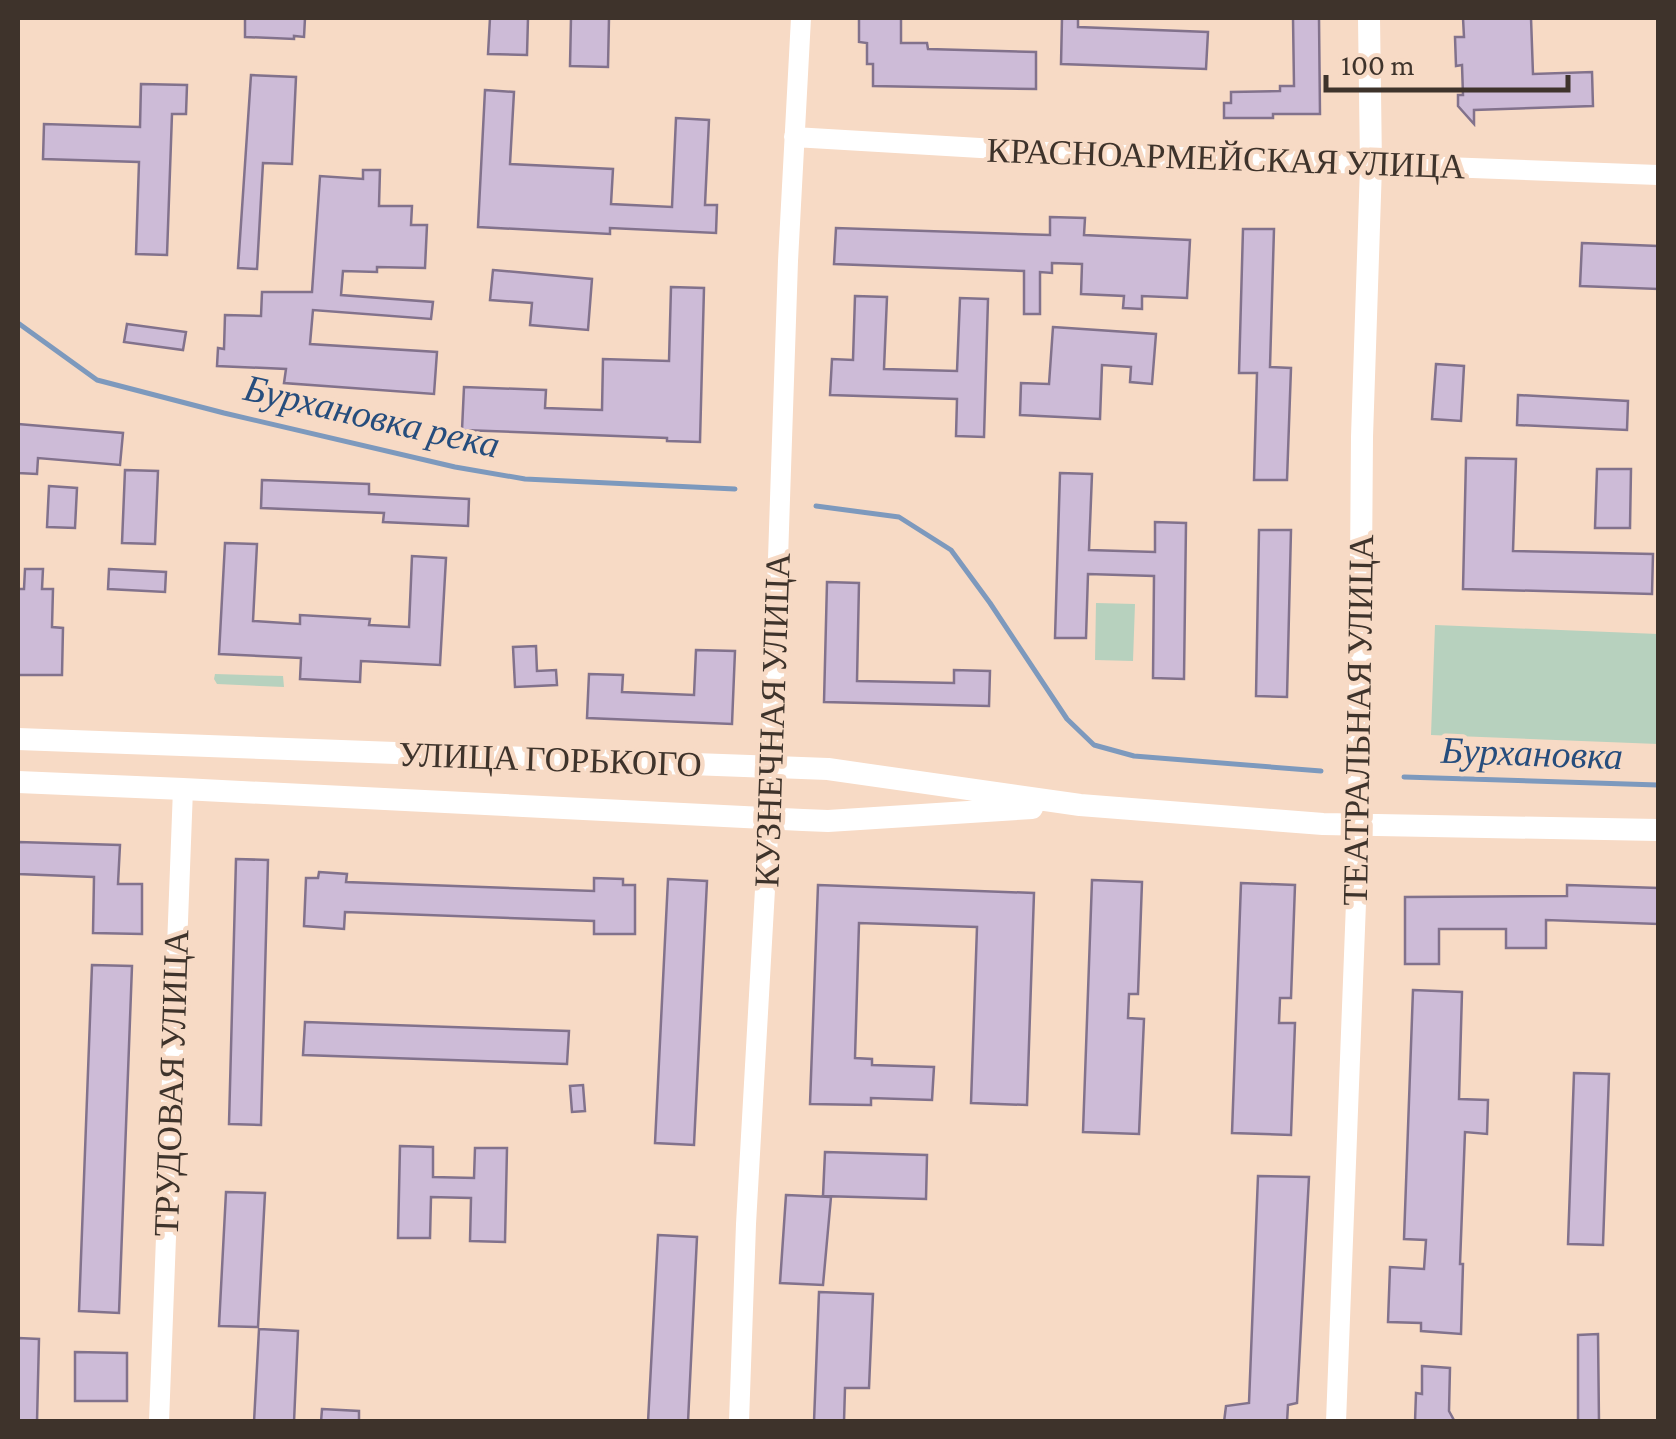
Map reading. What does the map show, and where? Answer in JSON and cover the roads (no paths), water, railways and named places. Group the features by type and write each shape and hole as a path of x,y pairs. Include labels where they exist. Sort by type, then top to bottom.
{"main road":[{"name":"ТЕАТРАЛЬНАЯ УЛИЦА","path":"1359,825 1362,438 1371,166 1369,18"},
{"name":"УЛИЦА ГОРЬКОГО","path":"18,738 828,769 1080,805 1323,824 1658,830"},
{"name":"ТРУДОВАЯ УЛИЦА","path":"183,788 185,745"},
{"name":"КУЗНЕЧНАЯ УЛИЦА","path":"769,819 771,767"},
{"name":"УЛИЦА ГОРЬКОГО","path":"18,782 828,821 1080,805"}],"street":[{"name":"КУЗНЕЧНАЯ УЛИЦА","path":"771,767 794,137 802,18"},
{"name":"КРАСНОАРМЕЙСКАЯ УЛИЦА","path":"794,137 1046,152 1658,175"},
{"name":"ТРУДОВАЯ УЛИЦА","path":"160,1422 183,788"},
{"name":"КУЗНЕЧНАЯ УЛИЦА","path":"739,1422 769,819"},
{"name":"ТЕАТРАЛЬНАЯ УЛИЦА","path":"1336,1422 1359,825"}],"waterway":[{"name":"Бурхановка река","path":"18,323 97,380 455,467 525,479 735,489"},
{"name":"Бурхановка река","path":"816,506 899,517 951,550 1067,719 1094,745 1134,756 1321,771"},
{"name":"Бурхановка","path":"1404,777 1658,785"}]}
